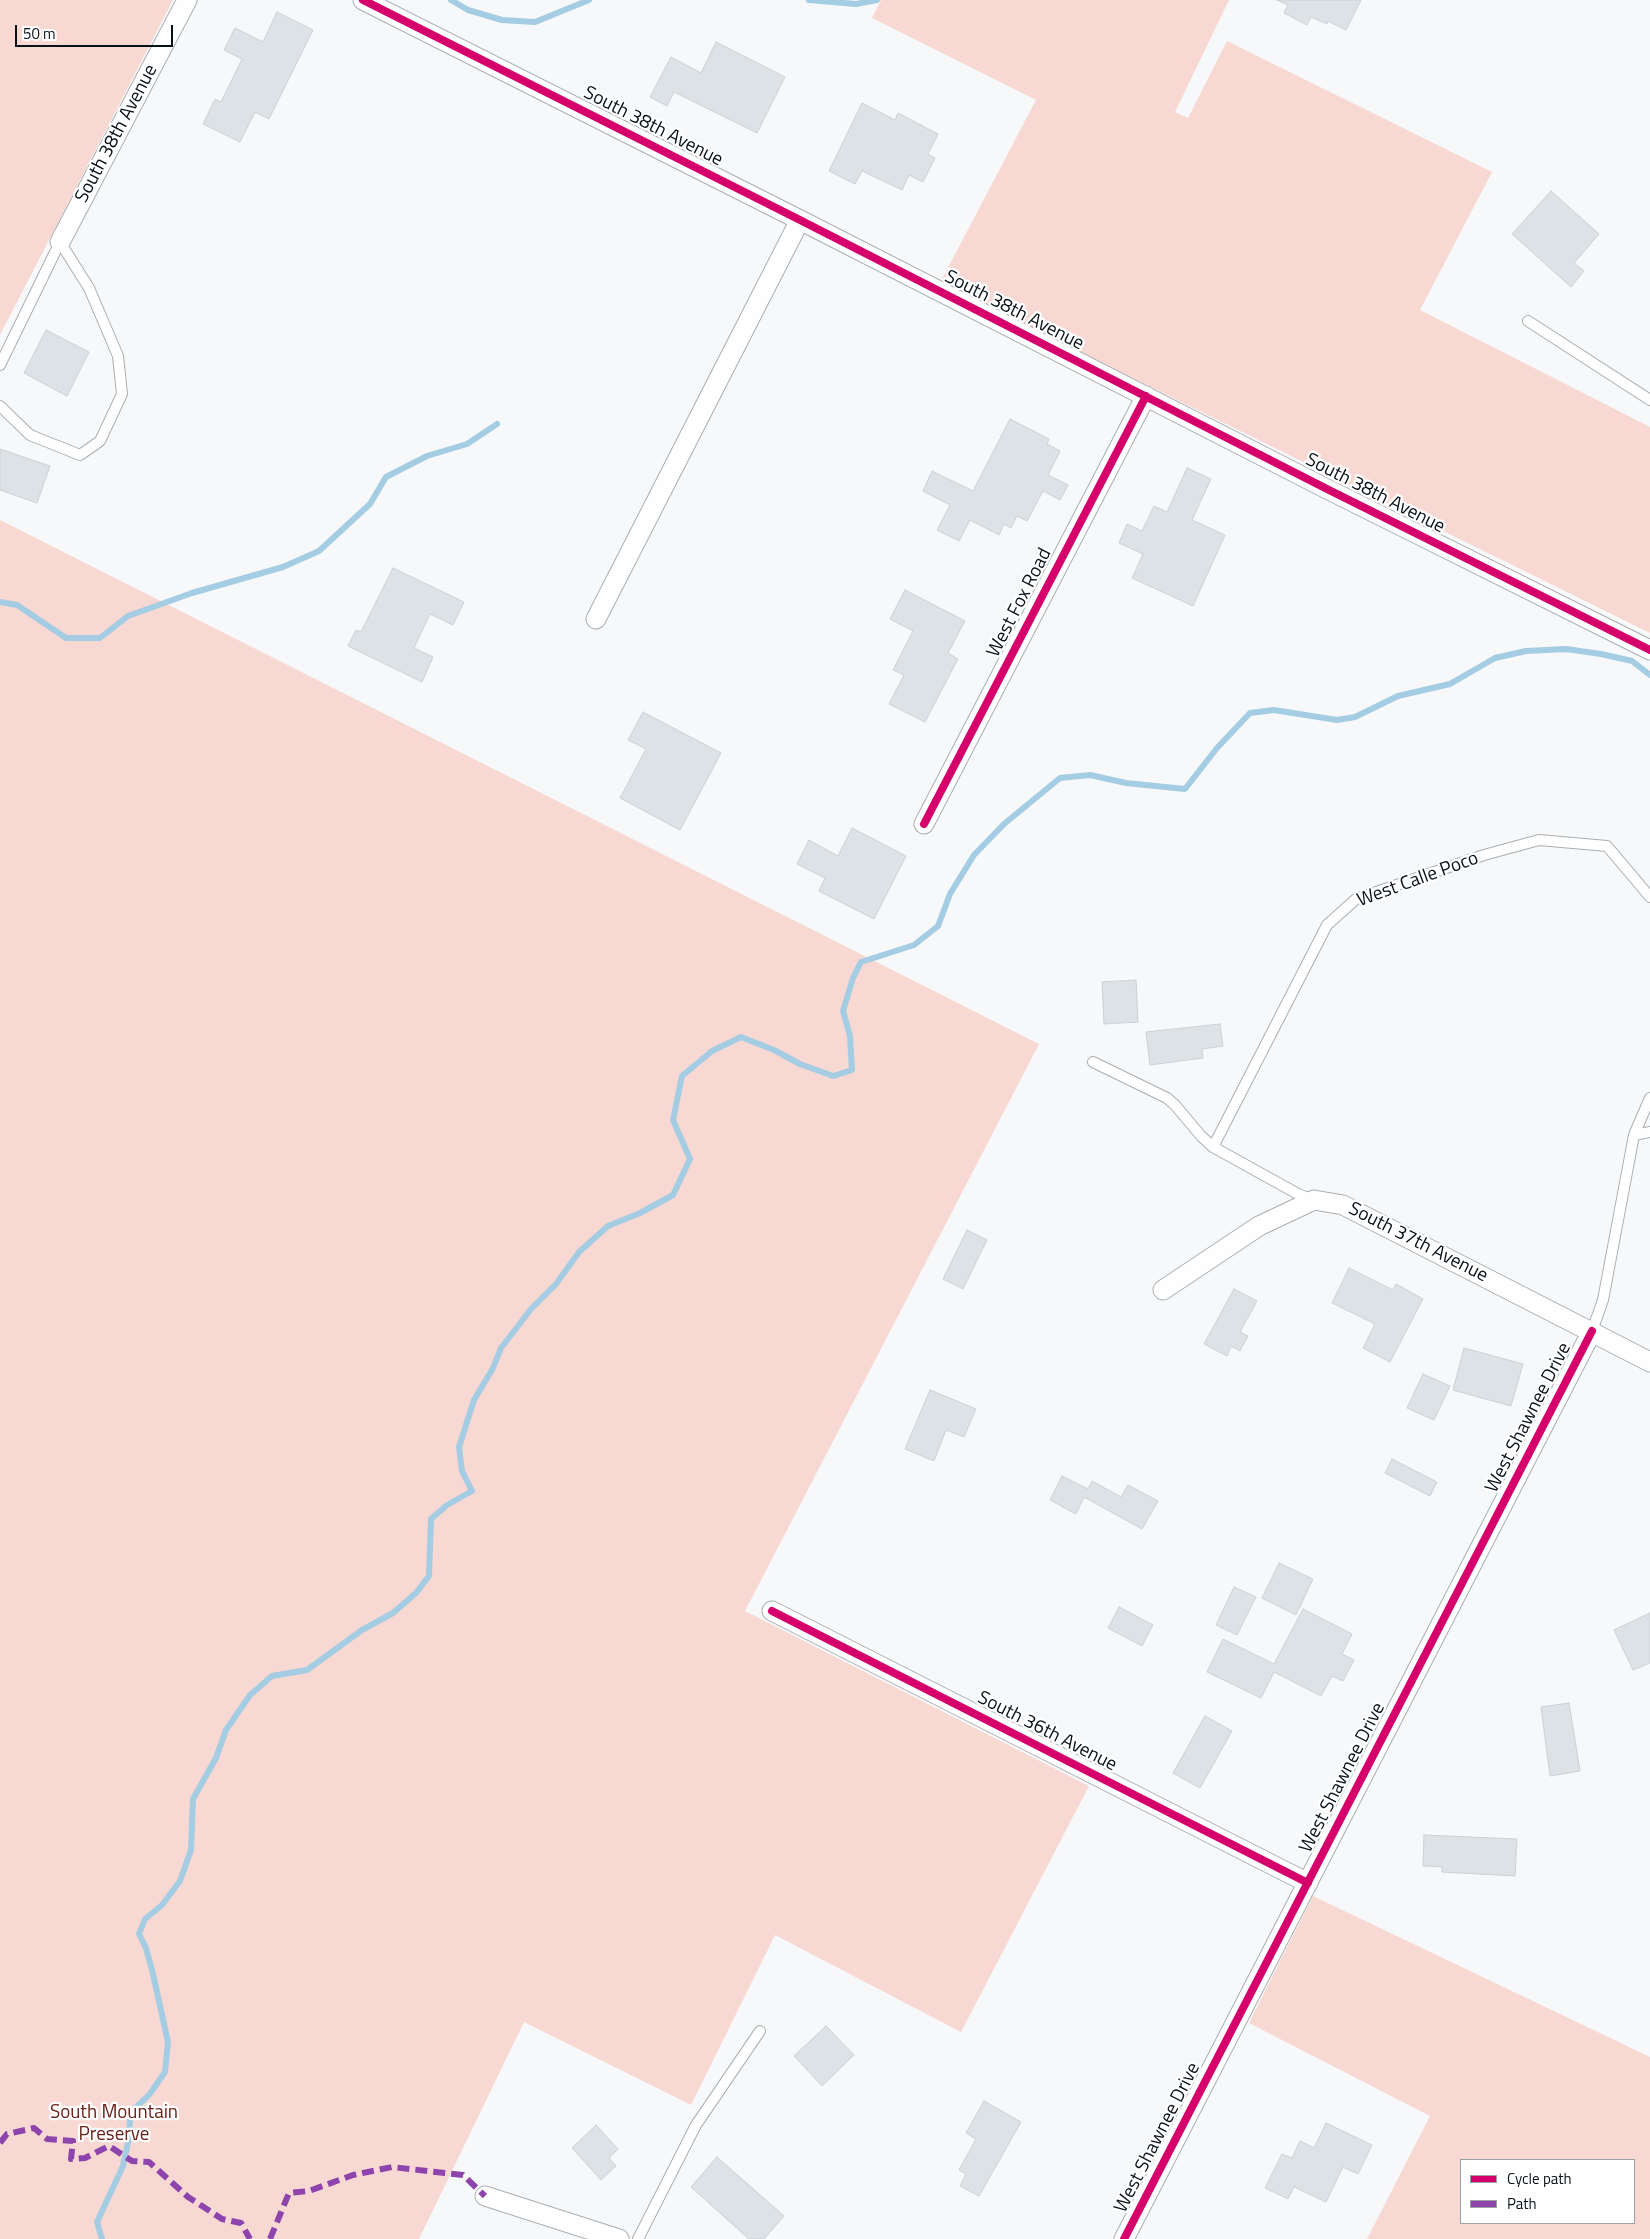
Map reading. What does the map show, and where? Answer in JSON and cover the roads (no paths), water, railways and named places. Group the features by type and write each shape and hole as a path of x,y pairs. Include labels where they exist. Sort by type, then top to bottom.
{"street":[{"name":"South 38th Avenue","path":"60,242 187,0"},
{"name":"South 38th Avenue","path":"363,0 1650,650"},
{"path":"596,618 800,220"},
{"name":"West Fox Road","path":"924,824 1146,396"},
{"path":"1163,1290 1259,1226 1314,1200"},
{"name":"South 37th Avenue","path":"1314,1200 1343,1205 1650,1362"},
{"name":"West Shawnee Drive","path":"1124,2239 1592,1331"},
{"name":"South 36th Avenue","path":"772,1611 1308,1882"},
{"path":"485,2196 619,2239"}],"lane":[{"path":"0,365 60,242"},
{"path":"0,406 30,435 80,456 100,441 122,394 118,356 88,288 60,242"},
{"path":"1528,321 1650,400"},
{"name":"West Calle Poco","path":"1213,1147 1327,925 1356,899 1484,855 1539,840 1607,846 1650,897"},
{"path":"1093,1062 1167,1098 1213,1147 1298,1194 1314,1200"},
{"path":"1592,1331 1603,1300 1634,1135 1650,1098"},
{"path":"1634,1135 1650,1132"},
{"path":"638,2239 696,2125 760,2031"}],"waterway":[{"path":"451,0 468,10 502,20 535,22 589,0"},
{"path":"809,0 856,4 877,0"},
{"path":"0,602 17,605 66,638 100,638 128,616 192,593 283,567 319,551 370,504 386,477 427,456 467,444 497,424"},
{"path":"102,2239 97,2222 123,2166 128,2143 131,2112 149,2095 165,2072 168,2042 153,1974 146,1948 139,1934 145,1919 162,1905 180,1881 191,1850 193,1799 216,1758 226,1730 250,1695 272,1676 307,1670 362,1630 393,1613 416,1593 429,1576 431,1519 447,1505 472,1491 462,1471 459,1447 474,1400 493,1368 501,1348 531,1309 556,1284 579,1252 608,1226 640,1213 673,1195 690,1159 673,1120 682,1076 712,1051 741,1037 774,1050 800,1064 833,1076 852,1070 850,1036 843,1011 853,978 861,962 914,945 938,926 950,894 974,855 1004,824 1060,778 1090,775 1126,783 1185,789 1217,748 1250,713 1274,710 1337,720 1355,717 1398,696 1450,684 1495,658 1526,651 1566,649 1601,654 1632,661 1650,675"}],"park label":[{"name":"South Mountain Preserve","path":"114,2124"}]}
